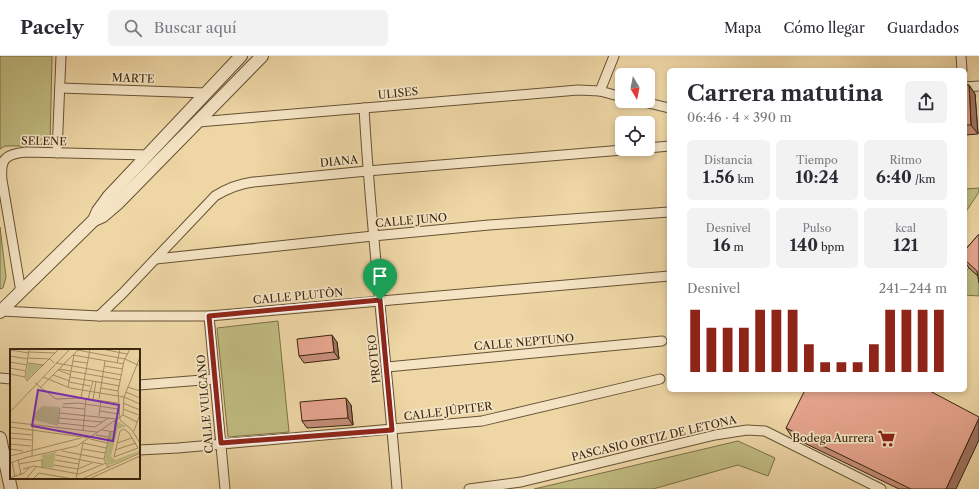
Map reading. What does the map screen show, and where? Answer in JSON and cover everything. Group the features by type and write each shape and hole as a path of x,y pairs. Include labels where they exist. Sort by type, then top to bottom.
{"street":[{"path":"57,153 61,56"},
{"path":"94,220 98,211 109,196 241,56"},
{"path":"0,312 94,220 103,216 117,204 262,56"},
{"path":"600,92 614,56"},
{"path":"961,56 962,68"},
{"path":"967,87 979,86"},
{"name":"MARTE","path":"60,88 206,93"},
{"name":"ULISES","path":"198,122 578,90 600,92 615,95"},
{"path":"655,105 667,108"},
{"name":"PROTEO","path":"364,108 373,236 387,366 397,489"},
{"path":"655,147 667,146"},
{"name":"DIANA","path":"99,316 215,196 237,184 368,171 615,151"},
{"name":"SELENE","path":"19,294 2,180 2,167 6,158 13,154 26,152 148,155"},
{"name":"CALLE JUNO","path":"156,258 489,225 667,212"},
{"name":"CALLE PLUTÒN","path":"0,312 99,316 209,316 667,276"},
{"path":"0,300 19,294"},
{"name":"CALLE VULCANO","path":"209,316 225,489"},
{"name":"CALLE NEPTUNO","path":"387,366 662,341"},
{"path":"0,378 10,379"},
{"path":"140,385 215,379"},
{"name":"CALLE JÚPITER","path":"140,450 392,430 482,421 660,379"},
{"name":"PASCASIO ORTIZ DE LETONA","path":"469,489 521,485 715,435 747,430 765,431 881,489"},
{"path":"4,441 11,489"}],"shaded area":[{"path":"0,56 52,56 50,146 5,146 0,149"},
{"path":"979,188 979,192 967,210 967,189"},
{"path":"0,227 6,277 3,288 0,289"},
{"path":"969,268 979,277 979,296 967,295 967,270"},
{"path":"278,321 289,432 228,437 217,328"},
{"path":"738,441 775,458 768,476 738,465 653,489 534,489"}],"building":[{"path":"967,85 969,85 971,125 967,125"},
{"path":"979,234 979,283 977,271 967,262 967,248"},
{"path":"332,335 334,352 299,356 297,339"},
{"name":"Bodega Aurrera","path":"804,392 932,392 979,417 946,489 911,489 786,428"},
{"path":"346,398 348,418 302,421 300,402"}],"place":[{"name":"Bodega Aurrera","path":"887,438"}],"route":[{"path":"380,300 392,430 221,443 209,316 380,300"}]}
